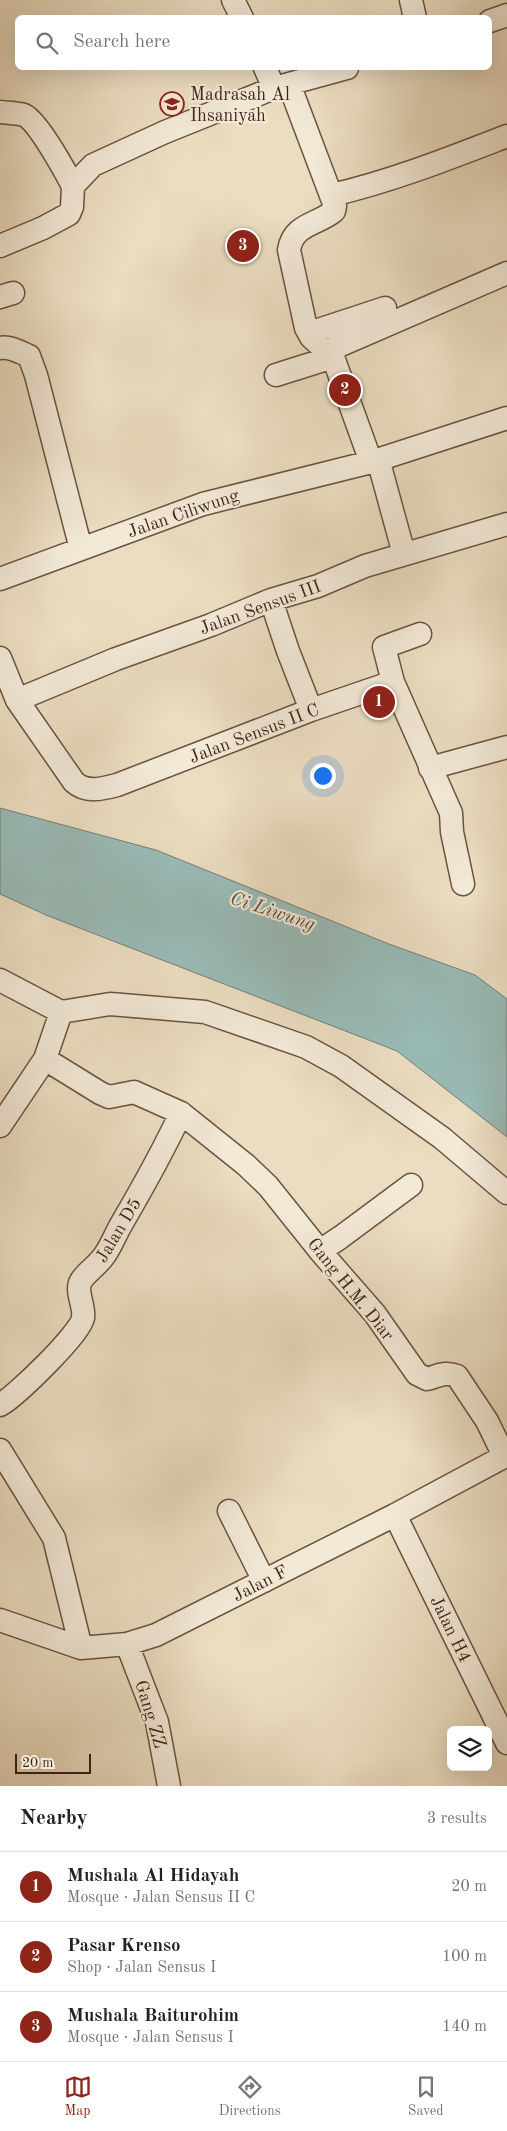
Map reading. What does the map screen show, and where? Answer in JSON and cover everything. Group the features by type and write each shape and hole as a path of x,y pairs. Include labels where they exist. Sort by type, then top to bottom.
{"street":[{"path":"233,0 240,15"},
{"path":"411,0 414,15"},
{"path":"492,20 507,15"},
{"path":"267,70 282,86 333,203"},
{"path":"74,186 93,165 120,151 282,86 340,70"},
{"path":"0,112 25,116 49,143 74,186 72,207 64,219 0,246"},
{"path":"404,554 374,461 330,354 309,333 289,250 290,244 300,228 326,217 333,203 360,189 440,162 507,136"},
{"path":"276,375 330,354 507,273"},
{"path":"309,333 385,308"},
{"path":"0,348 5,347 18,350 29,356 36,375 81,549"},
{"name":"Jalan Ciliwung","path":"0,579 218,499 374,461 507,418"},
{"name":"Jalan Sensus III","path":"17,700 116,659 211,625 271,600 318,586 365,566 507,524"},
{"path":"271,600 288,651 312,710"},
{"path":"420,634 384,647 393,682 450,813 463,884"},
{"path":"0,658 17,700"},
{"name":"Jalan Sensus II C","path":"17,700 79,786 90,789 116,785 312,710 393,682"},
{"path":"430,768 507,747"},
{"path":"0,980 61,1012 110,1004 205,1012 306,1047 341,1066 442,1138 507,1193"},
{"path":"0,1126 45,1059 61,1012"},
{"name":"Gang H.M. Diar","path":"45,1059 100,1094 109,1097 134,1092 182,1113 246,1165 268,1186 320,1250 376,1314 417,1374 427,1379 442,1373 457,1376 487,1421 506,1456"},
{"name":"Jalan D5","path":"0,1405 30,1381 75,1331 82,1320 83,1312 78,1286 82,1279 96,1268 107,1252 151,1175 182,1113"},
{"path":"320,1250 341,1237 411,1185"},
{"path":"0,1450 54,1538 81,1648"},
{"name":"Jalan F","path":"0,1620 81,1648 127,1644 156,1635 395,1515 506,1456"},
{"path":"229,1510 264,1581"},
{"name":"Jalan H4","path":"395,1515 507,1742"},
{"name":"Gang ZZ","path":"127,1644 157,1722 169,1786"}],"water":[{"name":"Ci Liwung","path":"0,808 156,850 389,944 475,975 507,999 507,1137 397,1051 46,915 0,894"}],"place":[{"name":"Madrasah Al Ihsaniyah","path":"172,104"},
{"name":"Mushala Baiturohim","path":"243,246"},
{"name":"Pasar Krenso","path":"345,390"},
{"name":"Mushala Al Hidayah","path":"379,702"}]}
